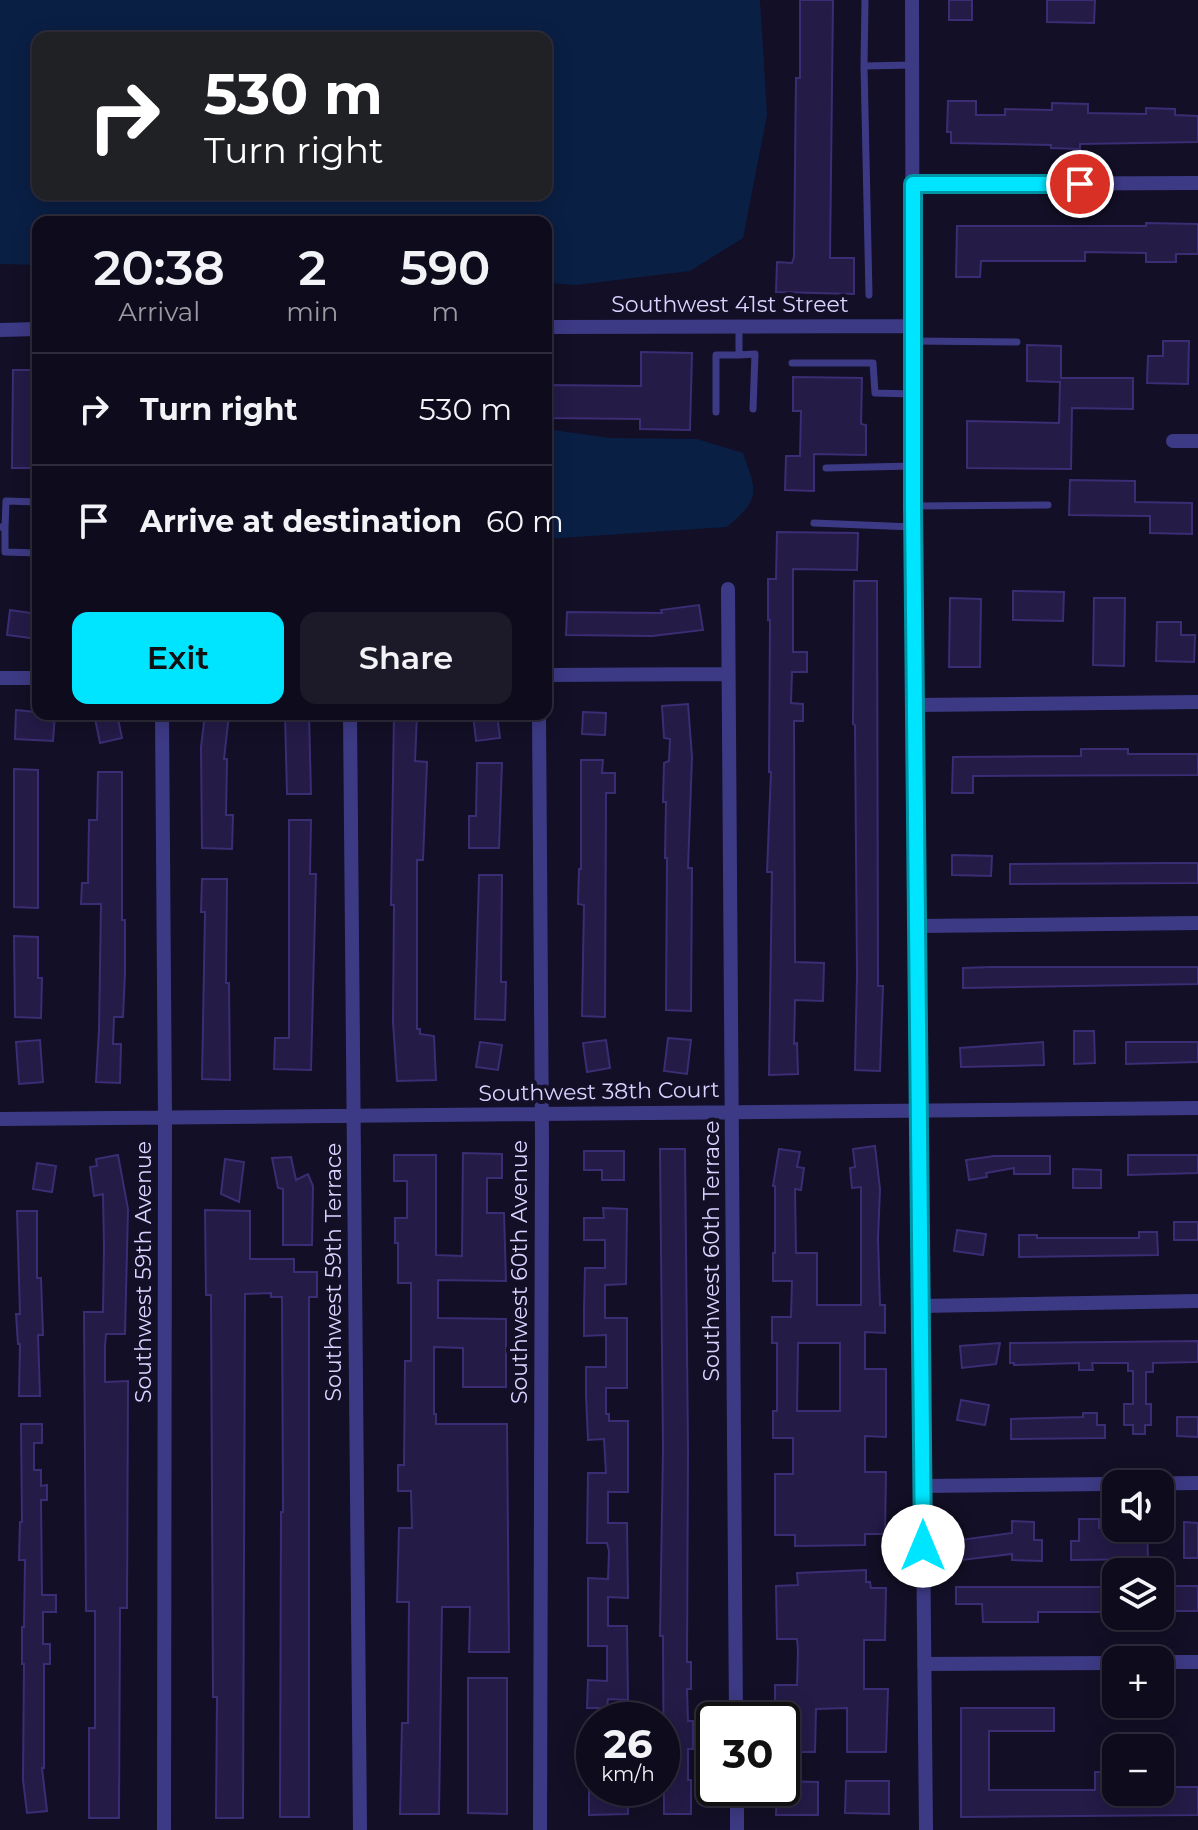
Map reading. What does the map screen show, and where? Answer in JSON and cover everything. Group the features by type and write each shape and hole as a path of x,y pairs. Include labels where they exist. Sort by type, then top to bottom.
{"street":[{"path":"912,0 913,527 926,1830"},
{"path":"913,184 1198,183"},
{"name":"Southwest 41st Street","path":"552,327 913,326"},
{"path":"0,330 32,329"},
{"path":"1173,441 1198,441"},
{"name":"Southwest 60th Terrace","path":"728,589 736,1702"},
{"path":"552,675 728,674"},
{"path":"0,678 32,678"},
{"path":"915,705 1198,702"},
{"name":"Southwest 59th Avenue","path":"162,720 164,1830"},
{"name":"Southwest 59th Terrace","path":"350,720 360,1830"},
{"name":"Southwest 60th Avenue","path":"539,720 542,1114 540,1830"},
{"path":"918,926 1198,923"},
{"name":"Southwest 38th Court","path":"0,1119 1198,1108"},
{"path":"921,1306 1198,1301"},
{"path":"922,1486 1198,1483"},
{"path":"1174,1662 1198,1662"},
{"path":"924,1664 1102,1663"},
{"path":"737,1806 737,1830"}],"lane":[{"path":"865,0 869,295"},
{"path":"864,66 912,65"},
{"path":"739,326 739,355"},
{"path":"913,341 1017,342"},
{"path":"716,412 716,355 755,354 753,409"},
{"path":"792,363 873,363 875,393 913,394"},
{"path":"826,468 913,466"},
{"path":"32,502 6,501 3,528 5,552 32,553"},
{"path":"913,506 1048,505"},
{"path":"814,523 913,527"}],"water":[{"path":"0,0 760,0 767,115 743,238 690,271 576,285 552,283 552,216 32,216 32,265 0,264"},
{"path":"552,430 610,438 697,439 743,453 753,494 746,509 727,527 552,539"}],"building":[{"path":"800,0 833,0 830,258 854,258 854,294 776,292 777,262 792,263 794,257"},
{"path":"949,0 972,0 972,20 949,20"},
{"path":"1047,0 1095,0 1094,23 1047,22"},
{"path":"948,101 976,101 976,115 1005,115 1005,109 1052,110 1052,103 1088,104 1088,113 1146,114 1146,108 1175,109 1175,115 1198,116 1198,142 1080,144 1080,149 1051,148 1051,145 951,143 951,132 947,132"},
{"path":"1146,223 1198,224 1198,254 1176,254 1176,262 1146,262 1146,253 1085,252 1085,261 981,261 980,277 956,277 957,226 1146,226"},
{"path":"1163,341 1189,341 1188,384 1147,383 1148,356 1163,356"},
{"path":"1027,345 1061,346 1061,378 1133,378 1133,409 1072,408 1071,469 967,468 967,421 1059,423 1060,382 1027,381"},
{"path":"641,352 692,353 690,430 640,429 640,419 552,418 552,385 641,386"},
{"path":"13,370 32,370 32,468 12,468"},
{"path":"793,377 862,378 861,424 866,425 866,455 814,454 814,491 785,490 786,456 800,456 801,411 793,411"},
{"path":"1070,480 1135,481 1135,502 1192,503 1192,534 1150,533 1150,516 1069,515"},
{"path":"777,532 858,533 857,570 793,569 793,652 807,652 807,672 792,672 791,703 803,704 803,721 794,721 795,962 824,963 823,1001 795,1000 794,1044 797,1043 798,1074 769,1075 772,872 767,872 771,772 768,579 776,579"},
{"path":"854,581 877,581 878,986 883,986 880,1071 855,1070"},
{"path":"1013,591 1064,592 1063,621 1013,620"},
{"path":"950,598 981,599 980,667 949,667"},
{"path":"1094,598 1125,598 1124,666 1093,665"},
{"path":"699,605 703,630 652,636 566,635 567,612 662,613 661,610"},
{"path":"10,610 32,613 32,638 7,635"},
{"path":"1157,622 1181,622 1181,635 1195,635 1194,662 1156,661"},
{"path":"688,704 692,757 688,868 692,868 691,1011 666,1010 667,858 666,802 663,802 664,763 669,761 670,739 664,738 662,706"},
{"path":"16,710 32,712 32,720 55,720 53,741 15,739"},
{"path":"583,712 606,713 605,735 582,734"},
{"path":"95,720 118,720 122,738 100,743"},
{"path":"204,720 228,720 224,759 227,759 226,815 233,815 232,849 202,848 201,747"},
{"path":"285,720 309,720 311,794 287,794"},
{"path":"394,720 417,720 415,761 427,762 423,860 417,860 417,1029 420,1029 420,1034 434,1036 436,1080 397,1081 393,1022 394,905 391,905"},
{"path":"474,720 498,720 500,738 476,741"},
{"path":"1081,749 1128,749 1128,754 1198,754 1198,775 973,776 973,793 952,793 953,757 1081,756"},
{"path":"581,760 603,760 602,773 615,773 615,793 606,793 605,1017 582,1016 584,905 578,904"},
{"path":"477,763 502,763 499,848 469,848 469,816 476,816"},
{"path":"14,769 38,770 38,908 14,907"},
{"path":"98,772 122,772 125,972 123,1017 114,1017 113,1044 121,1044 120,1083 96,1082 101,904 81,904 82,883 88,883 89,820 97,820"},
{"path":"289,820 311,820 310,874 316,874 311,1070 274,1069 275,1038 289,1038"},
{"path":"952,855 992,856 991,876 952,875"},
{"path":"1198,863 1198,883 1010,884 1010,864"},
{"path":"479,875 502,875 501,982 506,982 505,1020 475,1019"},
{"path":"202,879 227,879 226,983 229,983 230,1080 202,1079 205,912 201,912"},
{"path":"14,936 38,937 38,978 42,978 41,1018 15,1017"},
{"path":"1198,967 1198,984 963,988 963,968"},
{"path":"1074,1031 1094,1031 1095,1063 1074,1064"},
{"path":"668,1038 691,1040 687,1074 664,1071"},
{"path":"40,1040 43,1082 19,1084 16,1042"},
{"path":"606,1040 610,1068 587,1072 583,1043"},
{"path":"480,1042 502,1045 498,1070 476,1067"},
{"path":"1043,1042 1044,1065 961,1067 960,1048"},
{"path":"1126,1042 1198,1042 1198,1062 1126,1064"},
{"path":"875,1146 880,1189 880,1305 885,1305 885,1333 865,1332 865,1369 886,1369 886,1437 865,1436 865,1472 886,1472 885,1534 865,1534 865,1545 795,1546 795,1535 775,1535 775,1474 793,1474 793,1438 773,1438 773,1411 777,1411 777,1343 772,1343 772,1317 791,1317 792,1281 773,1281 773,1186 779,1149 800,1152 797,1167 804,1168 801,1190 795,1189 796,1253 817,1253 817,1305 861,1305 861,1187 852,1188 850,1168 855,1167 853,1149","holes":["798,1343 840,1343 840,1411 797,1411"]},
{"path":"660,1149 685,1149 687,1662 691,1662 691,1689 687,1689 688,1721 693,1721 693,1749 688,1749 691,1814 664,1814 664,1806 680,1806 680,1702 663,1702 663,1636 660,1636 663,1449"},
{"path":"584,1151 624,1151 624,1180 602,1180 602,1170 584,1170"},
{"path":"463,1153 502,1154 502,1178 487,1178 487,1213 504,1213 506,1281 438,1280 438,1318 506,1319 506,1387 463,1387 463,1348 434,1347 434,1414 436,1424 507,1424 509,1652 469,1652 470,1607 442,1607 439,1814 400,1814 402,1723 408,1723 409,1602 397,1602 399,1528 412,1528 411,1491 398,1491 398,1465 404,1465 405,1361 411,1361 411,1283 398,1283 395,1218 407,1218 407,1181 394,1181 394,1155 436,1155 436,1255 462,1256"},
{"path":"118,1155 128,1209 125,1334 106,1334 105,1382 128,1381 127,1608 120,1608 119,1818 89,1818 89,1728 95,1728 95,1611 86,1611 84,1312 103,1312 104,1247 103,1194 94,1196 90,1167 97,1166 96,1159"},
{"path":"1128,1155 1198,1155 1198,1173 1128,1175"},
{"path":"994,1156 1050,1156 1050,1174 1014,1174 1014,1168 969,1180 966,1160"},
{"path":"291,1157 296,1180 308,1174 313,1186 312,1245 283,1245 283,1189 278,1188 272,1158"},
{"path":"225,1159 244,1162 239,1202 221,1194"},
{"path":"37,1163 56,1166 52,1192 33,1189"},
{"path":"1073,1169 1101,1170 1101,1188 1073,1188"},
{"path":"603,1208 627,1209 626,1284 605,1285 605,1318 627,1318 627,1388 606,1388 606,1414 609,1414 609,1421 628,1421 628,1492 608,1492 608,1523 627,1523 628,1598 608,1597 608,1626 627,1626 628,1700 587,1702 588,1680 607,1681 607,1646 588,1646 588,1578 608,1579 609,1551 607,1543 587,1543 588,1473 606,1473 604,1439 588,1440 586,1367 606,1367 606,1335 584,1336 585,1268 605,1268 605,1240 584,1240 584,1218 604,1218"},
{"path":"205,1210 250,1211 250,1259 294,1259 294,1272 317,1272 317,1297 309,1297 309,1817 280,1817 282,1297 271,1297 271,1293 245,1294 243,1818 216,1818 211,1295 206,1295"},
{"path":"17,1211 37,1211 37,1278 41,1278 43,1335 38,1335 40,1396 19,1396"},
{"path":"1174,1222 1198,1222 1198,1240 1174,1240"},
{"path":"957,1230 986,1234 983,1255 954,1251"},
{"path":"1139,1232 1157,1232 1158,1255 1019,1257 1019,1235 1037,1235 1037,1238 1139,1238"},
{"path":"1198,1341 1198,1362 1153,1363 1153,1372 1146,1372 1146,1404 1151,1404 1151,1425 1145,1425 1145,1434 1133,1434 1133,1425 1124,1425 1124,1404 1133,1404 1133,1371 1128,1371 1128,1363 1092,1363 1093,1370 1079,1370 1079,1363 1010,1363 1010,1343"},
{"path":"1000,1343 996,1364 962,1368 960,1346"},
{"path":"961,1400 989,1405 985,1425 957,1420"},
{"path":"1083,1413 1097,1413 1097,1425 1105,1425 1105,1438 1011,1439 1011,1419 1083,1417"},
{"path":"1177,1417 1198,1417 1198,1437 1177,1436"},
{"path":"21,1424 42,1424 42,1443 34,1443 34,1470 41,1470 41,1486 47,1485 47,1500 41,1500 42,1595 56,1595 56,1612 43,1612 43,1644 50,1644 50,1664 44,1664 42,1768 47,1811 27,1813 23,1780 22,1664 25,1560 19,1560 22,1522"},
{"path":"1079,1519 1099,1519 1102,1542 1147,1542 1148,1558 1071,1560 1071,1541 1079,1541"},
{"path":"1012,1521 1034,1522 1034,1540 1042,1540 1042,1561 1012,1560 1012,1554 962,1560 960,1540 1012,1533"},
{"path":"1184,1522 1198,1523 1198,1558 1184,1558"},
{"path":"866,1570 866,1582 870,1582 871,1588 886,1588 885,1640 864,1640 864,1689 888,1689 886,1752 847,1752 847,1708 816,1709 815,1752 800,1752 800,1702 775,1702 775,1685 797,1685 797,1639 777,1639 776,1586 798,1585 797,1573"},
{"path":"1174,1586 1198,1586 1198,1611 1174,1611"},
{"path":"956,1587 1102,1587 1102,1612 1038,1612 1038,1622 983,1622 982,1604 956,1604"},
{"path":"468,1678 507,1678 507,1814 468,1813"},
{"path":"961,1708 1054,1708 1054,1731 989,1731 989,1790 1095,1790 1095,1772 1102,1772 1102,1806 1174,1806 1174,1787 1198,1787 1198,1815 961,1817"},
{"path":"846,1781 889,1781 889,1814 845,1813"},
{"path":"800,1782 818,1782 818,1815 776,1815 776,1806 800,1806"},
{"path":"589,1806 628,1806 628,1814 589,1815"}],"route":[{"path":"923,1546 913,184 1080,184"}]}
